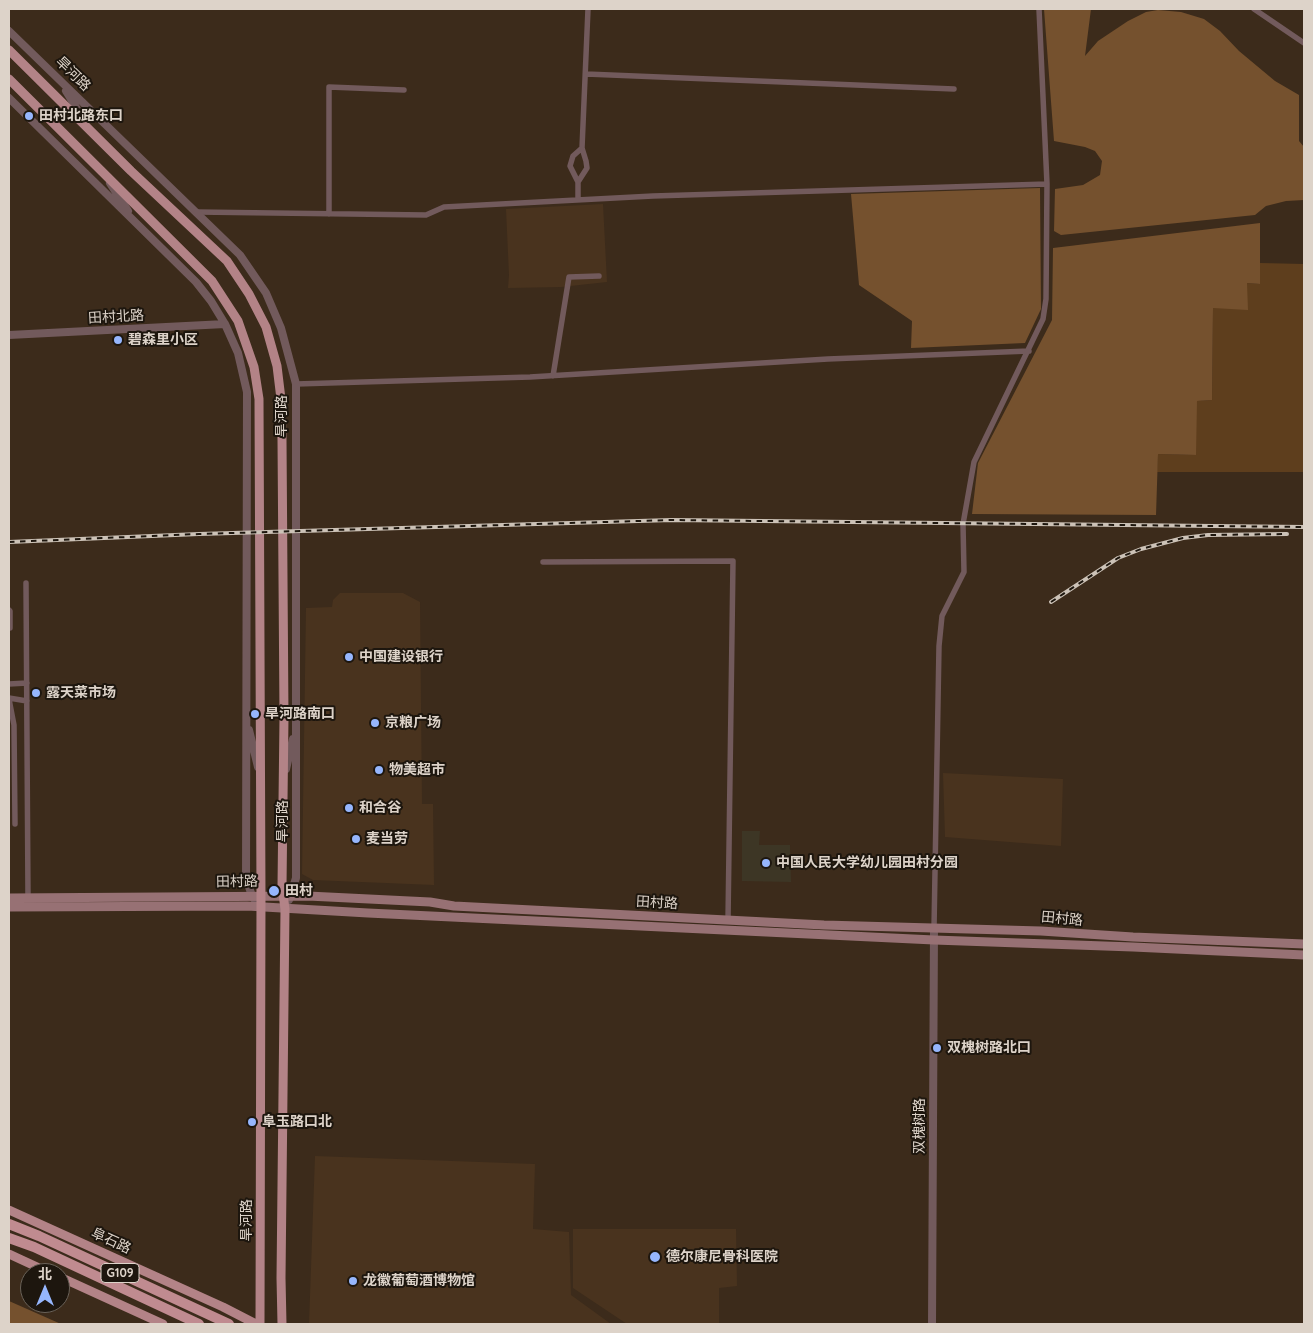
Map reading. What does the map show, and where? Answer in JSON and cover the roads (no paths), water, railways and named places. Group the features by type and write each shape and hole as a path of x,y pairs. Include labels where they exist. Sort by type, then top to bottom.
{"highway":[{"name":"阜石路","path":"9,1224 229,1324"},
{"name":"G109","path":"9,1238 199,1324"}],"main road":[{"name":"旱河路","path":"9,50 131,171 227,261 249,294 266,327 277,366 282,415 284,707 282,784 286,896 281,1268 282,1324"},
{"name":"旱河路","path":"9,79 212,281 238,320 254,367 259,399 260,775 257,896 261,907 260,1324"},
{"name":"田村路","path":"9,898 286,896 430,902 454,906 728,920 1041,931 1304,944"},
{"name":"田村路","path":"9,908 261,907 934,940 1304,955"},
{"name":"阜石路","path":"9,1210 223,1307 256,1324"},
{"path":"9,1254 28,1263"},
{"path":"70,1282 163,1324"}],"street":[{"path":"578,182 587,168 582,148 588,9"},
{"path":"934,928 939,646 942,616 964,572 963,524 974,462 1029,351 1043,319 1046,299 1046,184 1039,9"},
{"path":"1254,9 1304,43"},
{"name":"旱河路","path":"9,32 240,254 266,293 281,328 296,384 296,878 286,896"},
{"path":"586,74 954,89"},
{"path":"60,80 87,126"},
{"path":"329,214 329,87 404,90"},
{"name":"旱河路","path":"9,98 196,282 211,301 225,324 238,353 247,392 246,878 257,896"},
{"path":"578,200 578,182 570,166 573,156 582,148"},
{"path":"102,170 136,224"},
{"path":"197,212 426,215 444,207 578,200 851,189 1046,184"},
{"path":"553,376 569,278 599,276"},
{"name":"田村北路","path":"9,335 225,324"},
{"path":"296,384 553,376 838,359 1029,351"},
{"path":"543,562 733,561 728,920"},
{"path":"26,583 28,898"},
{"path":"9,610 10,628"},
{"path":"9,684 27,683"},
{"path":"15,824 14,726 9,699 27,701"},
{"path":"247,718 260,775"},
{"path":"282,784 297,725"},
{"name":"双槐树路","path":"932,1324 934,928"}],"railway":[{"path":"9,542 199,534 672,520 1304,527"},
{"path":"1051,602 1118,558 1141,549 1183,538 1208,535 1287,534"}],"place":[{"name":"田村北路东口","path":"29,116"},
{"name":"碧森里小区","path":"118,340"},
{"name":"中国建设银行","path":"349,657"},
{"name":"露天菜市场","path":"36,693"},
{"name":"旱河路南口","path":"255,714"},
{"name":"京粮广场","path":"375,723"},
{"name":"物美超市","path":"379,770"},
{"name":"和合谷","path":"349,808"},
{"name":"麦当劳","path":"356,839"},
{"name":"中国人民大学幼儿园田村分园","path":"766,863"},
{"name":"田村","path":"274,891"},
{"name":"双槐树路北口","path":"937,1048"},
{"name":"阜玉路口北","path":"252,1122"},
{"name":"德尔康尼骨科医院","path":"655,1257"},
{"name":"龙徽葡萄酒博物馆","path":"353,1281"}]}
